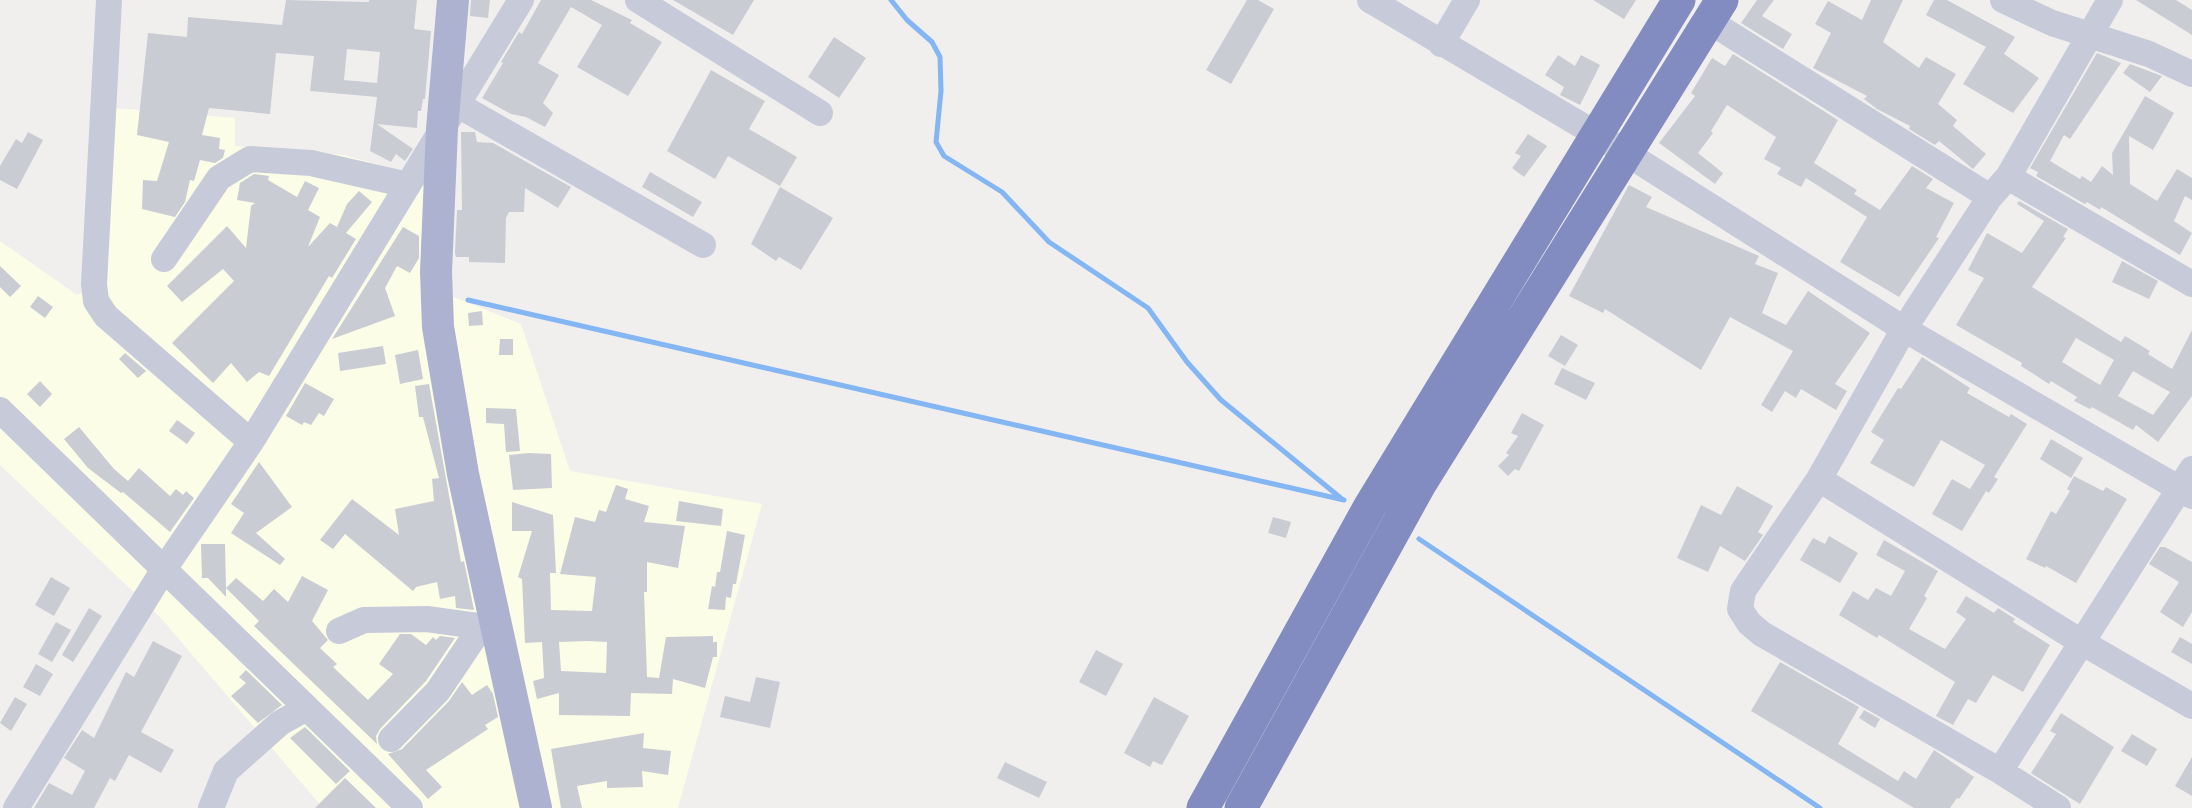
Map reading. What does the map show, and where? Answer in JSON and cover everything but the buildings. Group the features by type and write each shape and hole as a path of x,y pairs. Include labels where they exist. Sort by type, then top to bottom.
{"highway":[{"path":"1203,808 1370,506 1679,0"},
{"path":"1241,808 1420,484 1715,10"}],"main road":[{"path":"453,0 450,117 436,272 438,327 490,628 536,808"}],"street":[{"path":"109,0 94,284 96,301 106,316 251,442"},
{"path":"16,808 164,569 251,442 521,0"},
{"path":"638,0 820,113"},
{"path":"1370,0 1596,134 1904,329 2188,485 2000,771"},
{"path":"1441,44 1467,0"},
{"path":"2003,0 2052,23 2149,54 2192,74"},
{"path":"2058,808 2000,771 1762,634 1749,623 1740,609 1743,591 1819,479 1904,329 1990,196 2008,177 2110,0"},
{"path":"1715,10 1990,196"},
{"path":"450,117 703,244"},
{"path":"164,259 219,178 250,159 311,163 408,184"},
{"path":"2008,177 2192,284"},
{"path":"0,410 411,808"},
{"path":"1819,479 2083,643 2192,706"},
{"path":"339,631 364,620 427,619 490,628"},
{"path":"392,739 438,691 490,628"},
{"path":"211,808 226,771 280,723 307,708"}],"shaded area":[{"path":"113,108 235,118 235,146 343,155 431,179 441,292 521,324 570,471 762,504 678,808 323,808 161,618 0,465 0,241 77,295 105,285"}],"waterway":[{"path":"891,0 907,20 932,42 940,57 941,91 936,142 944,156 1002,192 1049,242 1148,308 1187,362 1221,400 1342,499"},
{"path":"468,300 1344,500"},
{"path":"1419,539 1820,808"}]}
